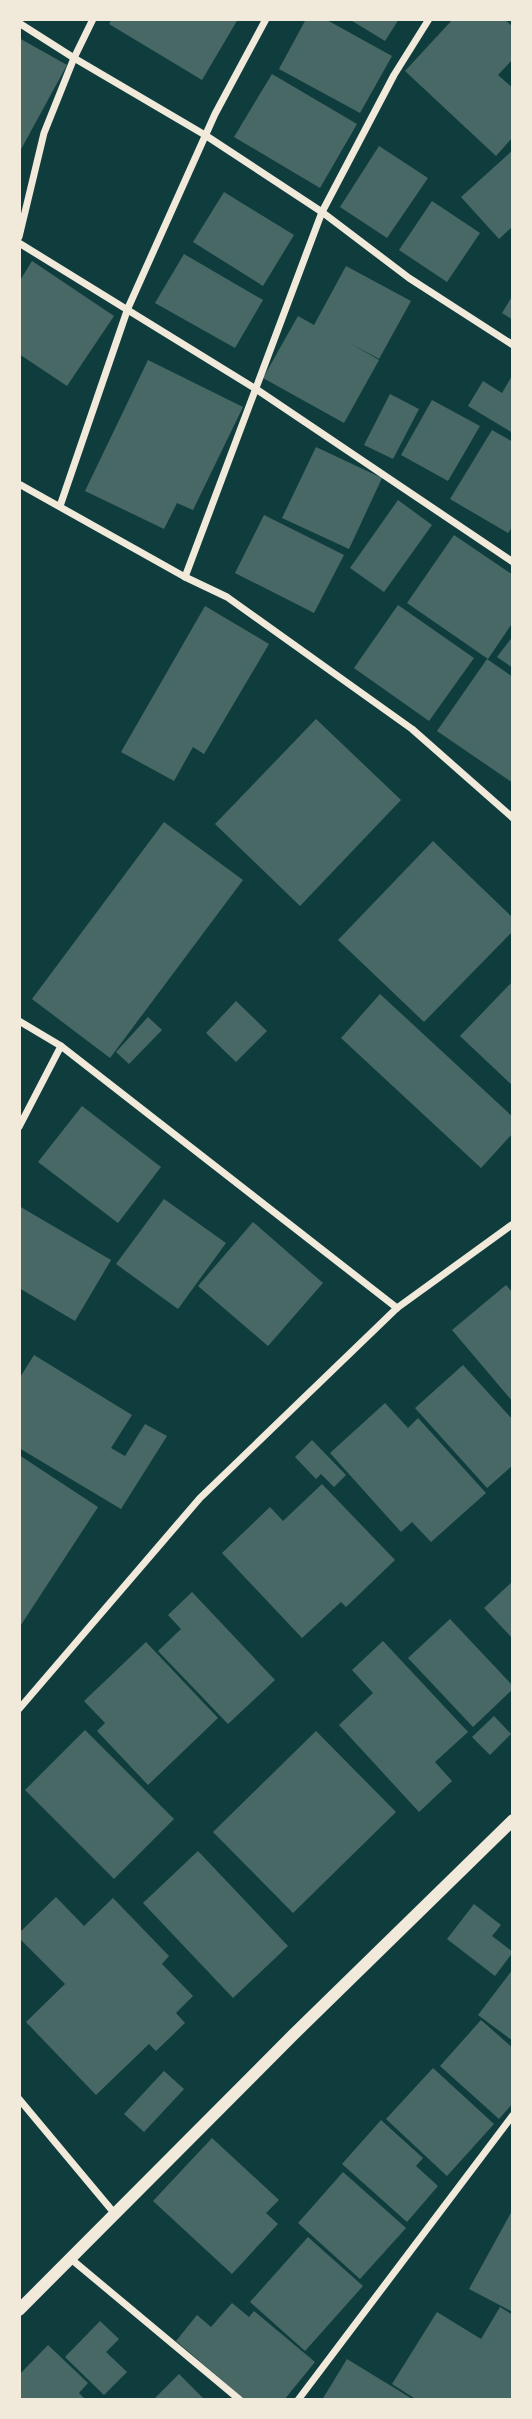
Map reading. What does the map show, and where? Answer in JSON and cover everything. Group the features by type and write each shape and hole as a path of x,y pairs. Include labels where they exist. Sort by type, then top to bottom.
{"street":[{"path":"93,19 44,133 19,240 256,388 513,562"},
{"path":"60,506 128,308 205,135 266,19"},
{"path":"185,577 322,212 394,75 429,19"},
{"path":"19,23 205,135 322,212 409,278 513,345"},
{"path":"19,495 21,485 185,577 228,597 412,729 513,818"},
{"path":"19,1021 61,1046 397,1308"},
{"path":"19,1127 61,1046"},
{"path":"20,1707 200,1499 397,1308 513,1224"},
{"path":"19,2310 293,2035 513,1820"},
{"path":"19,2099 115,2215"},
{"path":"298,2400 513,2115"},
{"path":"71,2259 240,2400"}],"building":[{"path":"112,19 238,19 202,80 109,24"},
{"path":"306,19 325,19 392,56 360,113 279,69"},
{"path":"349,19 399,19 385,41"},
{"path":"453,19 504,19 513,27 513,59 498,75 513,88 513,137 496,156 405,71"},
{"path":"19,38 67,65 19,153"},
{"path":"272,74 357,124 320,188 234,137"},
{"path":"379,146 428,178 387,238 340,207"},
{"path":"513,150 513,226 499,239 461,197"},
{"path":"224,192 294,235 263,286 193,242"},
{"path":"432,201 480,233 447,282 399,250"},
{"path":"184,254 263,300 235,348 155,303"},
{"path":"32,261 114,316 67,386 19,354 19,282"},
{"path":"346,266 411,301 379,359 350,343 379,360 344,423 263,378 298,316 314,325"},
{"path":"513,295 513,320 502,313"},
{"path":"148,360 243,407 193,510 177,503 164,529 85,491"},
{"path":"513,374 513,433 468,406 483,381 502,393"},
{"path":"390,394 419,409 393,459 364,445"},
{"path":"432,400 480,426 448,481 401,455"},
{"path":"492,430 513,442 513,526 508,533 450,499"},
{"path":"316,447 382,478 349,549 282,518"},
{"path":"398,500 432,525 384,592 350,568"},
{"path":"264,515 344,555 314,613 235,573"},
{"path":"454,535 513,575 513,622 488,659 407,603"},
{"path":"398,605 474,658 429,721 354,668"},
{"path":"205,606 269,644 204,754 193,747 174,781 121,752"},
{"path":"513,636 513,668 497,657"},
{"path":"487,659 513,677 513,783 437,731"},
{"path":"316,719 401,800 300,906 215,824"},
{"path":"164,822 243,880 110,1058 32,999"},
{"path":"433,841 513,918 513,931 424,1022 338,940"},
{"path":"513,981 513,1086 460,1036"},
{"path":"380,994 513,1117 513,1133 481,1168 341,1038"},
{"path":"236,1001 267,1031 236,1062 206,1033"},
{"path":"148,1017 162,1030 129,1064 116,1052"},
{"path":"82,1106 161,1167 118,1223 38,1162"},
{"path":"164,1199 226,1243 178,1309 116,1264"},
{"path":"19,1206 111,1260 75,1321 19,1288"},
{"path":"253,1222 323,1283 268,1346 198,1286"},
{"path":"506,1285 513,1293 513,1402 452,1330"},
{"path":"34,1355 132,1415 111,1448 125,1456 145,1424 167,1436 121,1509 19,1448 19,1379"},
{"path":"463,1365 513,1420 513,1465 487,1488 415,1408"},
{"path":"385,1403 408,1428 418,1418 486,1493 431,1542 412,1522 401,1532 330,1453"},
{"path":"312,1440 346,1475 334,1487 321,1474 316,1479 295,1457"},
{"path":"19,1455 98,1507 19,1628"},
{"path":"322,1484 395,1560 346,1607 341,1602 302,1638 222,1553 270,1507 283,1521"},
{"path":"513,1581 513,1639 484,1608"},
{"path":"192,1592 275,1680 228,1724 158,1651 181,1629 168,1615"},
{"path":"450,1619 513,1686 473,1727 408,1658"},
{"path":"383,1641 468,1732 435,1762 452,1781 419,1812 339,1725 373,1693 352,1670"},
{"path":"146,1642 218,1718 148,1785 97,1731 105,1723 84,1701"},
{"path":"494,1716 511,1734 490,1755 472,1737"},
{"path":"85,1730 174,1819 114,1879 25,1790"},
{"path":"316,1731 396,1812 293,1913 213,1832"},
{"path":"198,1851 288,1946 233,1998 143,1903"},
{"path":"56,1897 84,1926 113,1898 169,1956 162,1964 193,1996 176,2013 185,2023 156,2051 149,2044 96,2095 26,2022 65,1984 19,1938 19,1933"},
{"path":"474,1904 501,1925 492,1936 513,1952 495,1976 447,1939"},
{"path":"513,1969 513,2041 478,2015"},
{"path":"481,2020 513,2048 513,2103 499,2119 440,2066"},
{"path":"433,2068 494,2124 447,2176 386,2119"},
{"path":"164,2071 184,2089 144,2132 124,2114"},
{"path":"381,2120 423,2158 416,2166 438,2186 407,2222 342,2164"},
{"path":"212,2138 279,2200 266,2213 278,2224 232,2274 153,2201"},
{"path":"343,2172 406,2228 360,2279 298,2223"},
{"path":"513,2209 513,2312 469,2289"},
{"path":"308,2237 363,2286 305,2351 250,2302"},
{"path":"232,2303 249,2317 254,2311 315,2362 284,2400 245,2400 176,2341 197,2315 211,2327"},
{"path":"500,2307 513,2315 513,2400 417,2400 392,2384 437,2312 481,2339"},
{"path":"100,2321 119,2339 106,2352 127,2372 104,2395 65,2357"},
{"path":"48,2345 88,2383 79,2393 86,2400 19,2400 19,2375"},
{"path":"347,2359 414,2400 322,2400"},
{"path":"179,2374 205,2400 153,2400"}]}
